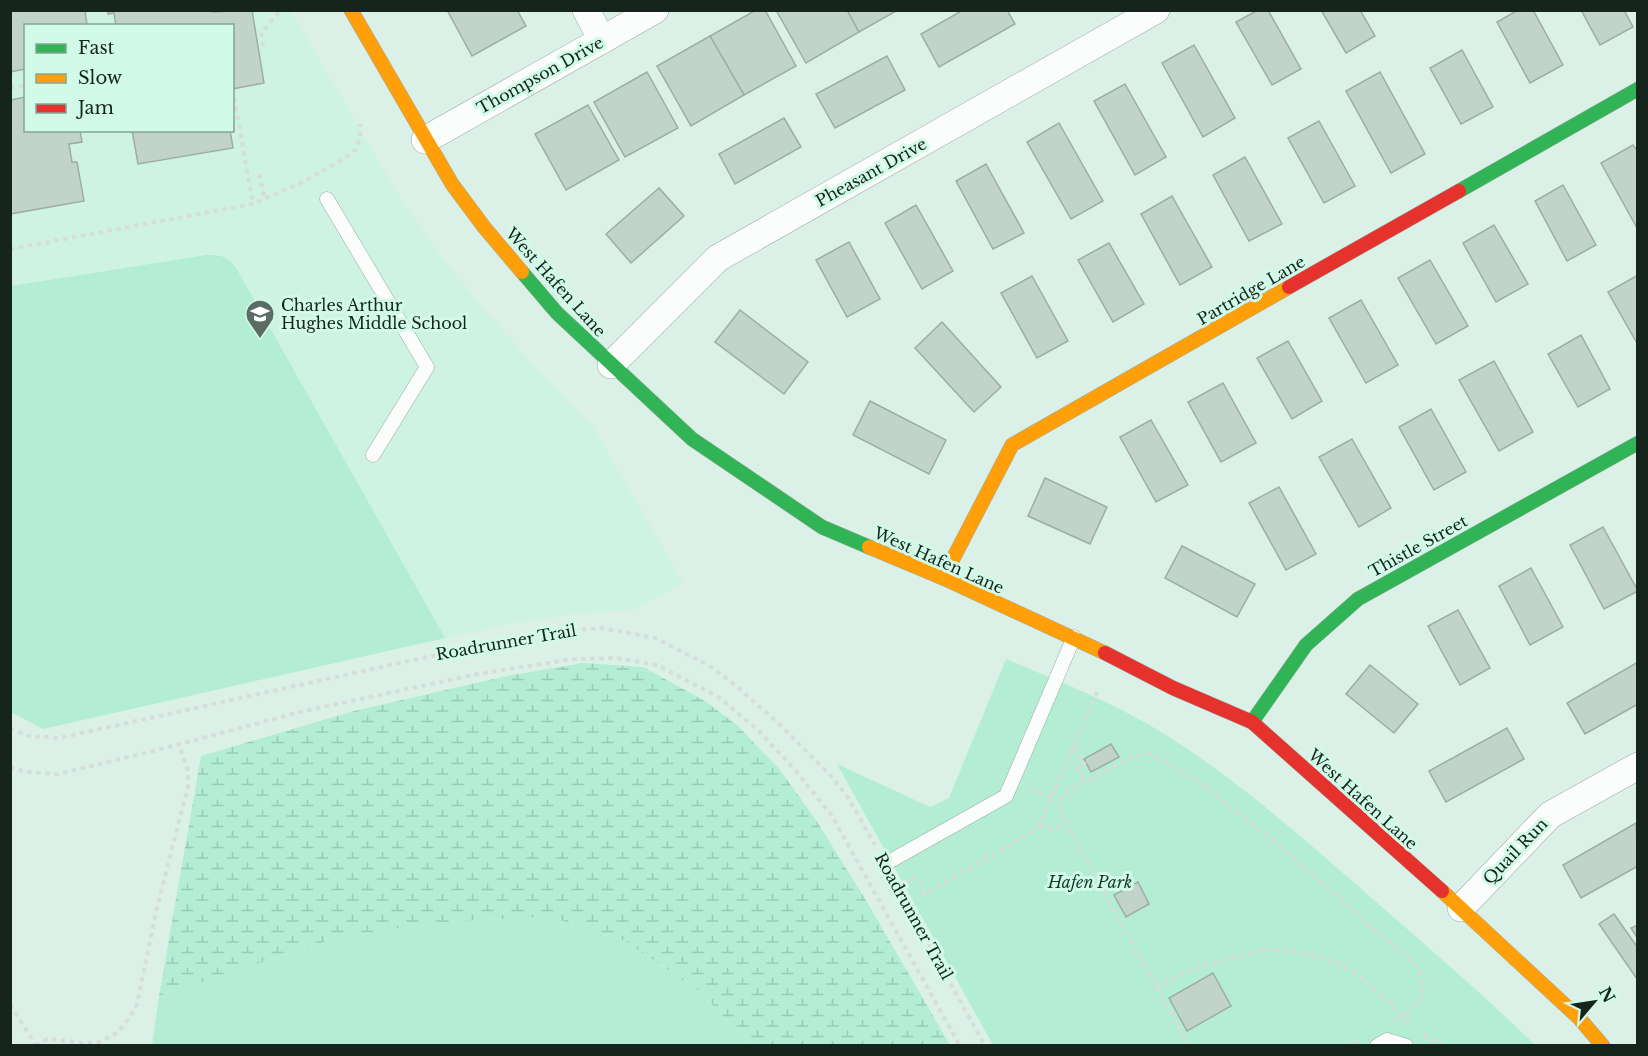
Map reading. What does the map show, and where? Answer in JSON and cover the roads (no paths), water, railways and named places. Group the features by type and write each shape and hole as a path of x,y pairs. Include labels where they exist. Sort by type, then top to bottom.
{"main road":[{"name":"West Hafen Lane","path":"351,10 452,184 484,226 557,313 610,365 692,439 822,527 1074,637 1173,688 1252,722 1461,908 1579,1018 1604,1046"},
{"name":"Partridge Lane","path":"943,578 1012,445 1638,90"},
{"name":"Thistle Street","path":"1252,722 1306,645 1358,599 1638,442"}],"street":[{"path":"586,10 602,40"},
{"name":"Thompson Drive","path":"425,140 655,10"},
{"name":"Pheasant Drive","path":"610,365 718,258 1156,10"},
{"name":"Quail Run","path":"1461,908 1550,815 1638,766"}],"lane":[{"path":"327,199 428,367 373,455"},
{"path":"885,864 1006,796 1074,637"},
{"path":"1377,1046 1387,1040 1406,1046"}],"place":[{"name":"Charles Arthur Hughes Middle School","path":"260,340"}],"park label":[{"name":"Hafen Park","path":"1090,882"}]}
